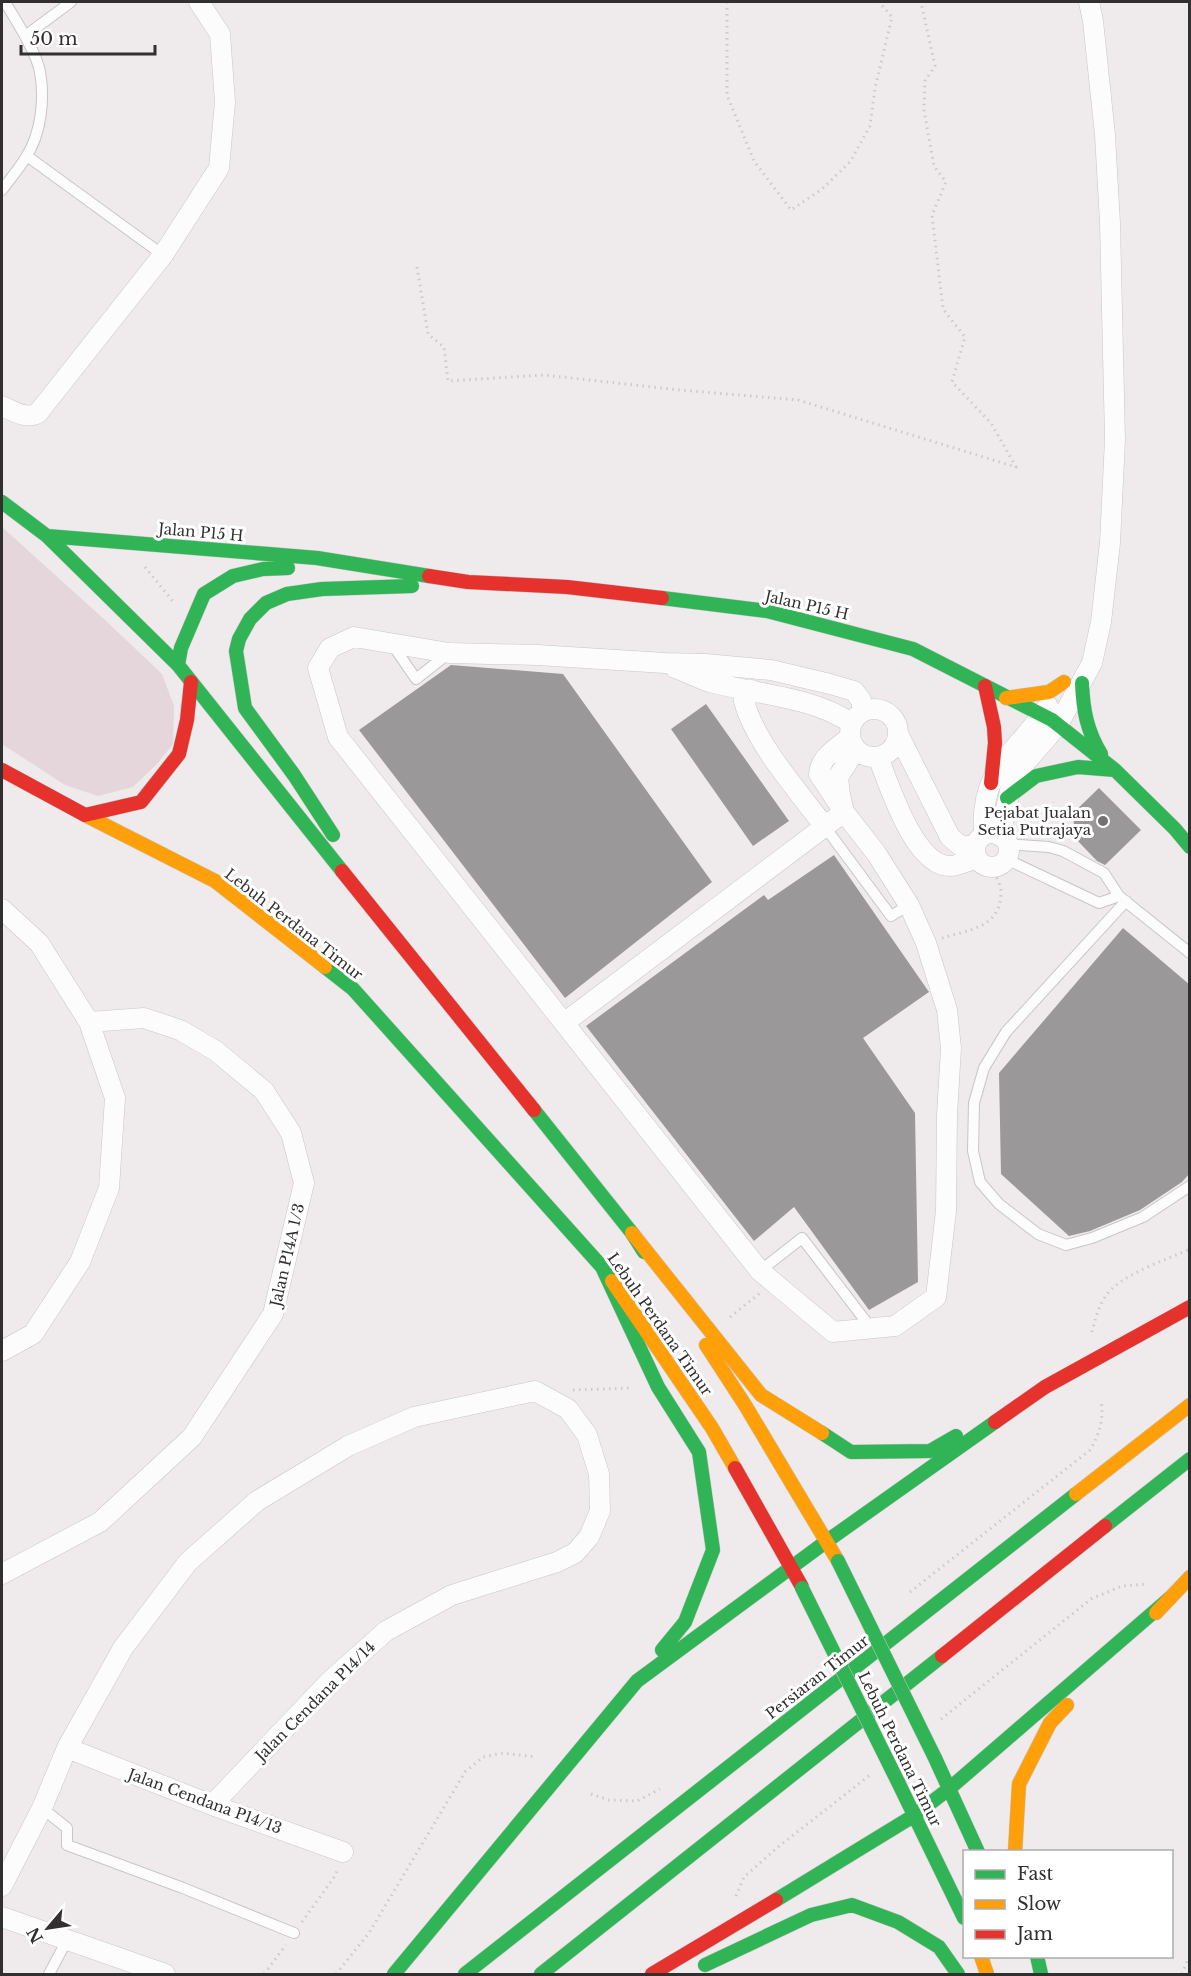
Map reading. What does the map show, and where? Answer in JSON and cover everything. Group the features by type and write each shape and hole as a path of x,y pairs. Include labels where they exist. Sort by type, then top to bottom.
{"main road":[{"name":"Lebuh Perdana Timur","path":"2,502 47,536 178,664 363,895 453,1012 632,1233 745,1405 827,1541 950,1788 978,1850"},
{"name":"Jalan P15 H","path":"47,536 316,558 468,582 567,587 767,611 912,648 1050,720 1111,766 1175,829 1190,847"},
{"name":"Jalan P15 H","path":"178,664 181,648 204,594 233,576 263,569 351,564"},
{"path":"363,895 331,831 245,708 236,651 239,639 250,619 266,603 287,594 322,589 468,582"},
{"path":"85,815 141,802 179,754 187,720 191,682"},
{"path":"1006,698 1049,692 1073,682 1089,736 1111,766"},
{"path":"985,686 995,743 991,783"},
{"path":"1007,798 1036,776 1078,767 1111,766"},
{"name":"Lebuh Perdana Timur","path":"2,770 215,881 353,989 602,1267 712,1428 792,1568 963,1916"},
{"path":"632,1233 761,1395 851,1452 930,1451 1190,1307"},
{"path":"394,1974 685,1622 714,1550 699,1452 658,1387 602,1267"},
{"path":"637,1681 827,1541 1045,1387"},
{"name":"Persiaran Timur","path":"465,1974 1190,1405"},
{"path":"541,1974 1190,1459"},
{"path":"1015,1850 1019,1784 1050,1723 1190,1577"},
{"path":"652,1974 915,1815 950,1788 1170,1598"},
{"path":"694,1970 811,1915 852,1905 898,1922 939,1947 958,1974"},
{"path":"982,1958 987,1974"},
{"path":"1037,1958 1041,1974"}],"street":[{"path":"2,406 28,417 38,413 164,255 219,168 225,102 220,34 199,2"},
{"path":"992,849 1013,777 1073,682 1101,622 1110,543 1115,438 1114,370 1105,135 1089,2"},
{"path":"855,730 861,700 854,691 771,670 537,655 449,653 354,637 330,648 318,668 338,737 760,1271 833,1332 895,1326 936,1296 946,1211 947,1115 951,1048 948,1010 926,943 909,905 876,853 844,812 819,774 820,764 828,754 879,710 886,713 892,718 950,837 962,847 992,849"},
{"path":"665,663 709,682 752,690 817,707 843,717 855,730 870,757 886,754 892,749 898,734"},
{"path":"722,684 743,721 758,735"},
{"path":"752,690 744,701 747,714 758,735 825,827"},
{"path":"992,849 982,816 991,783 1010,751 1050,720"},
{"path":"878,757 908,830 930,859 950,866 992,849"},
{"path":"564,1023 844,812"},
{"path":"2,909 39,943 89,1022 115,1098 110,1188 80,1262 33,1334 2,1351"},
{"name":"Jalan P14A 1/3","path":"2,1574 100,1522 192,1437 273,1314 304,1183 291,1133 264,1091 216,1051 180,1030 144,1018 89,1022"},
{"name":"Jalan Cendana P14/14","path":"2,1886 42,1808 67,1748 123,1647 188,1562 257,1500 348,1446 414,1417 535,1391 568,1409 587,1435 599,1474 600,1511 589,1537 582,1545 575,1552 557,1562 452,1595 386,1631 330,1681 212,1805"},
{"name":"Jalan Cendana P14/13","path":"67,1748 212,1805 343,1852"},
{"path":"2,1917 144,1971 165,1974"}],"lane":[{"path":"2,190 27,156 39,126 41,89 40,70 25,36 5,2"},
{"path":"25,36 71,2"},
{"path":"27,156 164,255"},
{"path":"391,643 416,679 449,653"},
{"path":"825,827 891,916 909,905"},
{"path":"992,849 1049,847 1063,851 1104,873 1123,899 1190,954"},
{"path":"992,849 1099,903 1123,899"},
{"path":"1123,899 1006,1032 984,1068 974,1102 973,1151 980,1182 999,1204 1038,1234 1066,1245 1092,1238 1143,1217 1190,1186"},
{"path":"760,1271 802,1238 871,1328"},
{"path":"42,1808 67,1828 68,1845 294,1932"},
{"path":"49,1974 67,1940"}],"path":[{"path":"726,2 727,95 754,161 791,210 822,189 850,162 870,126 875,88 892,17 879,2"},
{"path":"417,267 428,334 444,346 448,381 544,375 798,400 1016,467 991,423 952,382 965,337 943,309 932,215 946,182 934,166 924,110 925,81 935,66 921,2"},
{"path":"139,560 182,612"},
{"path":"926,943 987,925 996,914 1002,893 992,849"},
{"path":"1092,1332 1097,1313 1106,1295 1125,1279 1190,1249"},
{"path":"711,1332 764,1290"},
{"path":"569,1390 658,1387"},
{"path":"336,1974 369,1933 465,1772 483,1757 502,1753 536,1757"},
{"path":"264,1974 335,1876 343,1852"},
{"path":"1182,1974 1190,1955"}],"shaded area":[{"path":"2,527 162,674 174,706 173,744 158,763 133,787 98,796 65,785 2,744"}],"building":[{"path":"451,665 563,674 712,882 565,998 359,730"},
{"path":"706,704 789,821 753,846 671,729"},
{"name":"Pejabat Jualan Setia Putrajaya","path":"1099,788 1141,830 1105,865 1097,861 1075,838 1073,813"},
{"path":"834,855 929,992 863,1038 915,1113 918,1282 869,1310 794,1207 754,1241 586,1026 764,895 768,900"},
{"path":"1123,928 1190,985 1190,1173 1182,1182 1140,1210 1090,1231 1069,1236 1001,1174 999,1073"}],"traffic: fast":[{"path":"2,502 47,536 178,665 342,871"},
{"path":"47,536 317,558 429,576"},
{"path":"178,665 181,648 204,594 233,576 263,569 288,568"},
{"path":"333,835 294,775 245,708 236,651 239,639 250,619 266,603 287,594 322,589 412,586"},
{"path":"662,598 767,611 913,649 1052,720 1115,770 1175,829 1190,847"},
{"path":"1082,683 1087,720 1092,737 1101,754"},
{"path":"1007,798 1036,776 1078,767 1115,770"},
{"path":"325,967 353,989 602,1267 612,1281"},
{"path":"534,1110 632,1233 644,1252"},
{"path":"602,1267 658,1387 699,1452 713,1550 685,1622 662,1650"},
{"path":"394,1974 637,1681 827,1541 995,1422"},
{"path":"822,1433 851,1452 930,1451 956,1436"},
{"path":"1105,1526 1190,1459"},
{"path":"465,1974 1076,1494"},
{"path":"838,1561 935,1758"},
{"path":"802,1588 898,1782"},
{"path":"776,1900 915,1815 950,1788 1170,1598"},
{"path":"541,1974 942,1656"},
{"path":"935,1758 977,1850"},
{"path":"898,1782 963,1916"},
{"path":"705,1965 811,1915 852,1905 898,1922 939,1947 958,1974"},
{"path":"1037,1958 1041,1974"}],"traffic: slow":[{"path":"1006,698 1049,692 1064,682"},
{"path":"85,815 215,881 325,967"},
{"path":"632,1233 761,1395 822,1433"},
{"path":"612,1281 712,1428 735,1468"},
{"path":"706,1345 745,1405 838,1561"},
{"path":"1076,1494 1190,1405"},
{"path":"1156,1613 1190,1577"},
{"path":"1015,1850 1019,1784 1050,1723 1067,1705"},
{"path":"982,1958 987,1974"}],"traffic: jam":[{"path":"429,576 468,582 567,587 662,598"},
{"path":"2,770 85,815 141,802 179,754 187,720 191,682"},
{"path":"985,686 995,743 991,783"},
{"path":"342,871 534,1110"},
{"path":"995,1422 1045,1387 1190,1307"},
{"path":"735,1468 802,1587"},
{"path":"942,1656 1105,1526"},
{"path":"652,1974 776,1900"}],"place":[{"name":"Pejabat Jualan Setia Putrajaya","path":"1103,821"}]}
